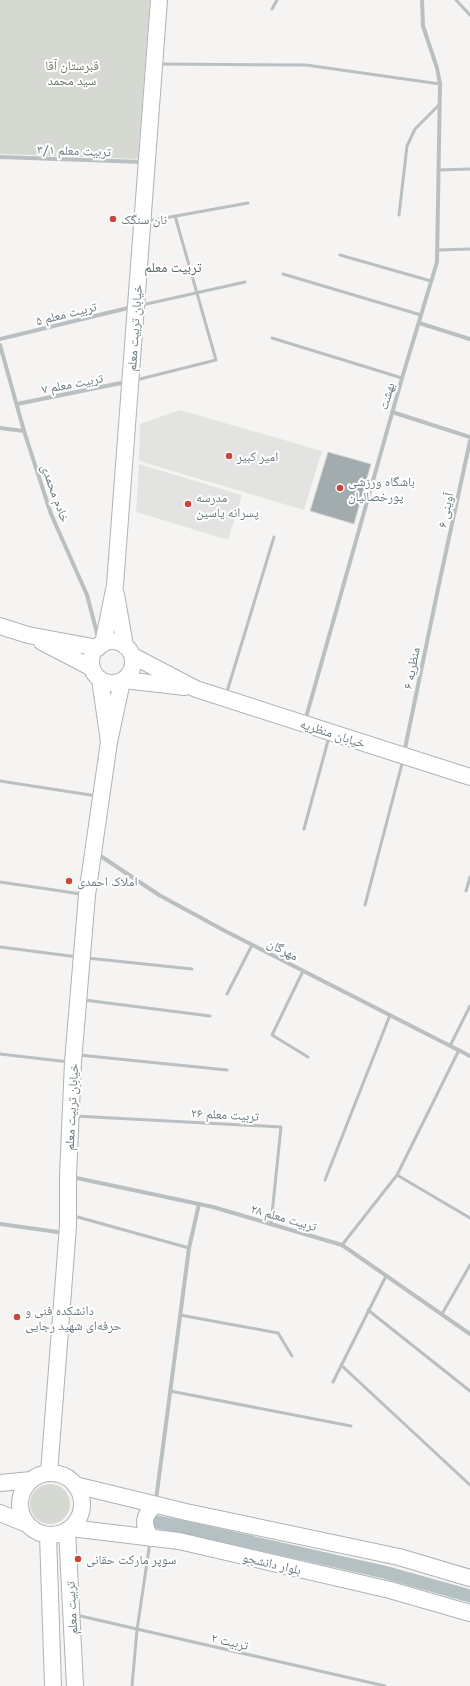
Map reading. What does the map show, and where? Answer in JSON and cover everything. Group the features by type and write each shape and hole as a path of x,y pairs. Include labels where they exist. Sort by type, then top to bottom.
{"main road":[{"name":"خیابان تربیت معلم","path":"115,585 159,0"},
{"path":"109,742 93,656 100,646 115,585"},
{"path":"115,585 132,669 123,680"},
{"path":"0,626 28,635 100,646 113,642 196,689"},
{"path":"28,635 112,683 123,680 196,689"},
{"name":"خیابان تربیت معلم","path":"49,1473 67,1233 73,1059 87,895 100,796 109,742 123,680"},
{"name":"خیابان منظریه","path":"196,689 470,777"},
{"path":"0,1483 31,1480 49,1473 59,1474 68,1478 75,1484 80,1493 82,1502 81,1512 77,1521 69,1529 56,1535 48,1535 36,1532 27,1524 22,1516 20,1506 21,1497 31,1480"},
{"path":"75,1484 156,1505 399,1558 470,1578"},
{"path":"151,1538 146,1531 144,1524 145,1516 156,1505"},
{"path":"0,1514 27,1524"},
{"name":"بلوار دانشجو","path":"69,1529 179,1542 382,1589 470,1613"},
{"name":"تربیت معلم","path":"69,1529 75,1686"},
{"name":"تربیت معلم","path":"48,1535 53,1686"}],"street":[{"name":"بهشت","path":"305,724 392,412 422,315 438,250 441,104 440,84 437,68 423,26 422,0"},
{"name":"تربیت معلم ۳/۱","path":"0,157 147,162"},
{"name":"تربیت معلم ۵","path":"0,340 136,306"},
{"path":"419,323 470,339"},
{"name":"خادم محمدی","path":"0,345 24,431 51,514 87,595 100,646"},
{"name":"تربیت معلم ۷","path":"17,404 130,381"},
{"path":"392,412 470,437"},
{"path":"0,428 24,431"},
{"name":"آوینی ۶","path":"439,584 470,441"},
{"name":"منظریه ۶","path":"404,756 439,584"},
{"name":"مهرگان","path":"93,851 159,895 252,945 470,1056"},
{"name":"تربیت معلم ۲۸","path":"68,1176 199,1204 342,1245 470,1334"},
{"path":"156,1505 189,1248 199,1204"},
{"path":"0,1224 67,1233"}],"lane":[{"path":"272,9 277,0"},
{"path":"456,0 470,15"},
{"path":"154,64 306,65 440,84"},
{"path":"399,215 408,146 415,129 441,104"},
{"path":"439,170 470,169"},
{"path":"142,222 248,203"},
{"path":"130,381 216,360 175,216"},
{"path":"438,250 470,249"},
{"path":"340,254 431,281"},
{"path":"283,274 422,315"},
{"path":"136,306 245,282"},
{"path":"272,338 402,378"},
{"path":"225,698 274,537"},
{"path":"304,829 330,732"},
{"path":"364,905 404,756"},
{"path":"0,781 100,796"},
{"path":"466,891 470,877"},
{"path":"0,882 87,895"},
{"path":"227,994 252,945"},
{"path":"0,947 82,958 192,969"},
{"path":"303,971 272,1035 308,1057"},
{"path":"78,1000 210,1016"},
{"path":"450,1046 470,1006"},
{"path":"325,1180 390,1015"},
{"path":"342,1245 397,1175 460,1050"},
{"path":"0,1054 227,1070"},
{"name":"تربیت معلم ۲۶","path":"71,1116 281,1127 271,1224"},
{"path":"397,1175 470,1218"},
{"path":"68,1214 189,1248"},
{"path":"442,1314 470,1265"},
{"path":"465,1273 470,1276"},
{"path":"332,1382 386,1276"},
{"path":"368,1310 470,1391"},
{"path":"180,1315 278,1333 292,1356"},
{"path":"341,1365 470,1486"},
{"path":"170,1391 351,1426"},
{"path":"132,1686 137,1630 151,1538"},
{"name":"تربیت ۲","path":"72,1614 385,1686"}],"shaded area":[{"name":"امیر کبیر","path":"180,410 322,451 304,510 139,461 140,424"},
{"name":"مدرسه پسرانه یاسین","path":"139,464 242,495 228,540 136,512"}],"green space":[{"name":"قبرستان آقا سید محمد","path":"0,0 150,0 138,159 0,154"},
{"path":"54,1484 61,1487 67,1493 70,1504 69,1512 61,1521 54,1524 46,1524 39,1521 31,1512 30,1500 33,1493 42,1485"}],"building":[{"name":"باشگاه ورزشی پورخصالیان","path":"328,452 371,464 354,524 310,511"}],"waterway":[{"path":"157,1522 384,1572 470,1596"}],"place":[{"name":"نان سنگک","path":"113,219"},
{"name":"امیر کبیر","path":"229,456"},
{"name":"باشگاه ورزشی پورخصالیان","path":"340,488"},
{"name":"مدرسه پسرانه یاسین","path":"188,504"},
{"name":"املاک احمدی","path":"69,881"},
{"name":"دانشکده فنی و حرفه‌ای شهید رجایی","path":"17,1317"},
{"name":"سوپر مارکت حقانی","path":"78,1559"}],"district":[{"name":"تربیت معلم","path":"173,266"}]}
